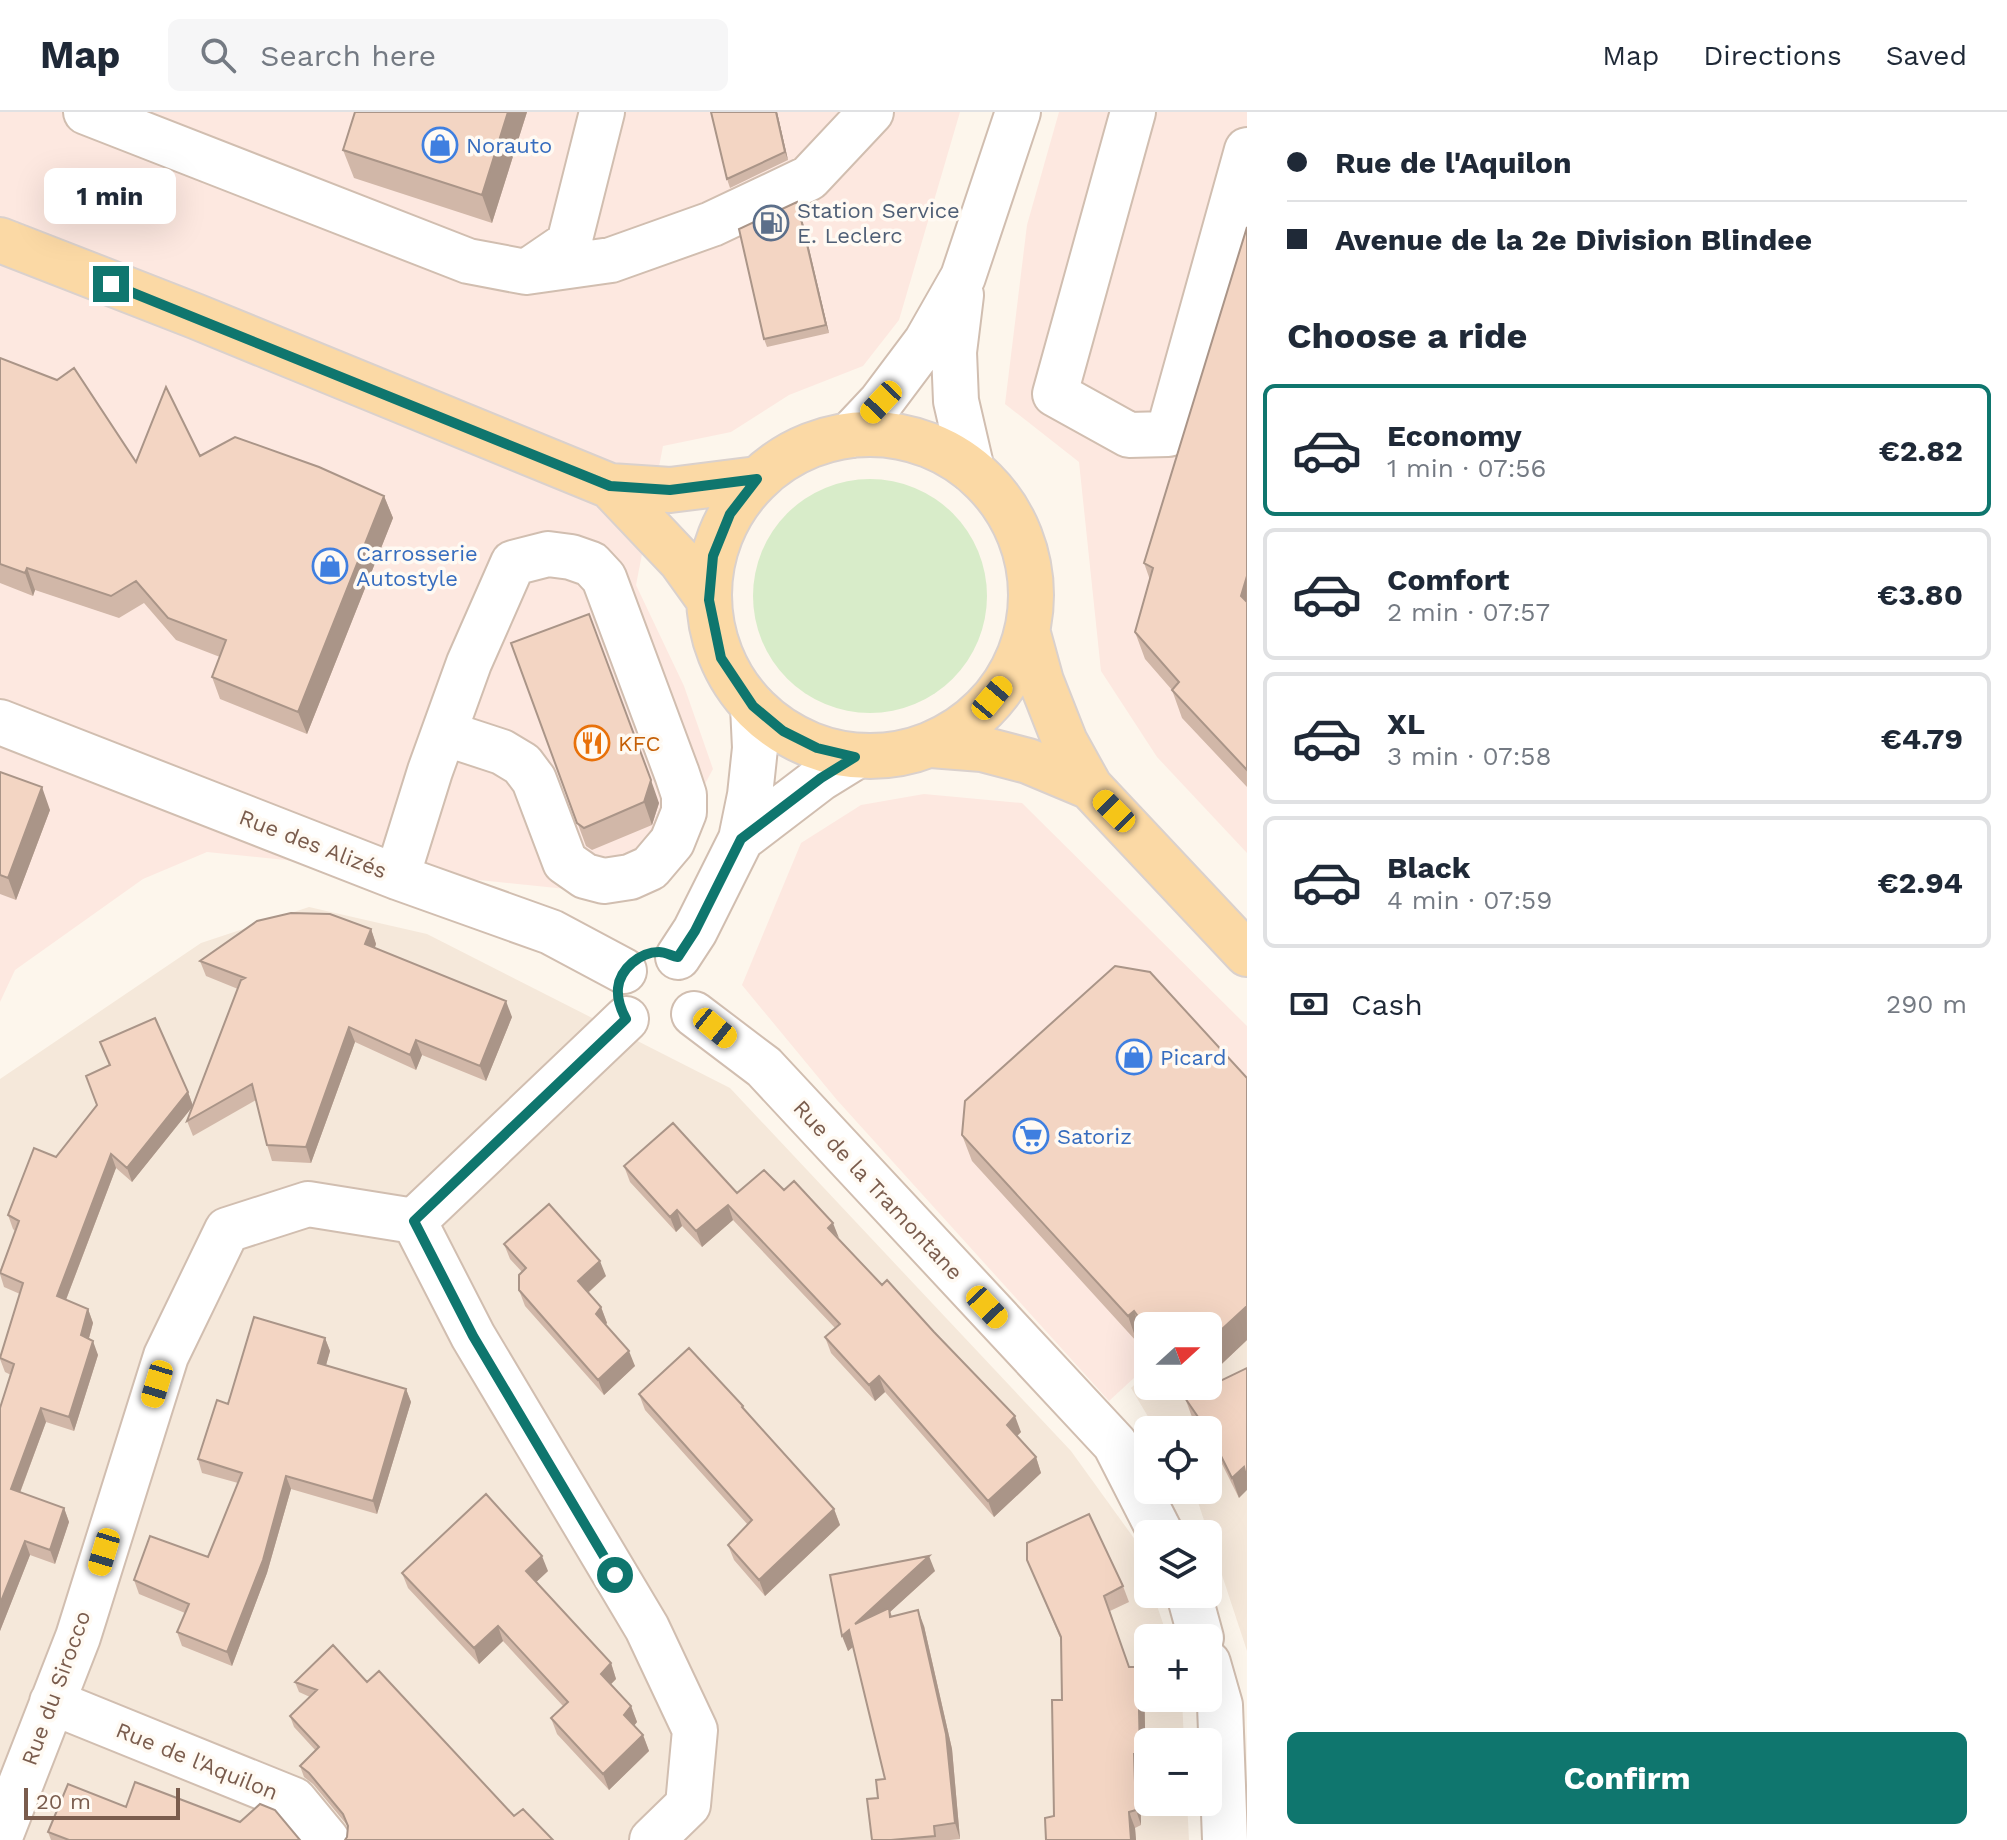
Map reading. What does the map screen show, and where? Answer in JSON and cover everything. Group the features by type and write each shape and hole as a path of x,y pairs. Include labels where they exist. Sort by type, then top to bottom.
{"main road":[{"path":"0,240 195,316 610,486 670,490 757,479"},
{"path":"850,435 893,435 935,447 972,470 1002,503 1023,542 1031,586 1027,630 1009,678 976,718 931,745 894,755 855,757 817,748 783,731 753,706 721,658 709,600 713,556 730,514 757,479 785,458 816,443 850,435"},
{"path":"610,486 681,561 709,600"},
{"path":"1027,630 1065,742 1090,787 1247,954"},
{"path":"931,745 982,749 1028,761 1090,787"}],"street":[{"path":"86,112 468,261 526,272 611,260 712,224 809,178 871,112"},
{"path":"526,272 569,243 602,112"},
{"path":"850,435 881,402 926,342 963,277 1018,112"},
{"path":"1133,112 1055,394 1129,435 1168,434 1247,150"},
{"path":"963,277 954,352 956,401 972,470"},
{"path":"397,877 430,771 469,663 513,563 548,554 591,564 604,578 684,795 684,812 672,842 650,868 630,877 604,881 585,876 565,862 534,780 522,764 502,752 444,733"},
{"path":"678,957 695,931 741,839 755,748 753,706"},
{"name":"Rue des Alizés","path":"0,722 397,877 551,932 624,971"},
{"path":"741,839 821,778 855,757"},
{"path":"658,952 678,957 690,968 697,982 699,998 694,1014 682,1027 665,1034 645,1032 626,1019 620,1007 618,988 624,971 639,957 658,952"},
{"name":"Rue de la Tramontane","path":"694,1014 764,1067 1115,1444 1154,1520"},
{"path":"626,1019 414,1221 473,1336 647,1628 695,1730 688,1805 652,1840"},
{"name":"Rue du Sirocco","path":"0,1837 78,1637 166,1356 227,1230 308,1204 414,1221"},
{"path":"1222,1685 1234,1704 1225,1840"},
{"name":"Rue de l'Aquilon","path":"52,1702 294,1800 327,1840"}],"shaded area":[{"path":"0,112 960,112 899,320 863,366 789,395 731,432 663,446 636,585 684,686 713,769 644,897 207,852 143,879 15,970 0,1002"},
{"path":"1059,112 1247,112 1247,853 1157,757 1101,671 1079,462 1005,404 1027,225"},
{"path":"924,794 1022,803 1247,1026 1247,1273 1174,1312 1134,1312 1134,1378 1109,1401 837,1100 742,985 801,843 861,805"},
{"path":"309,907 427,934 730,1088 1071,1451 1134,1538 1134,1608 1158,1608 1163,1624 1134,1624 1134,1712 1183,1712 1183,1728 1134,1728 1134,1816 1188,1816 1189,1840 0,1840 0,1079 201,943"},
{"path":"1247,1277 1247,1651 1222,1575 1222,1520 1204,1520 1199,1504 1222,1504 1222,1416 1148,1416 1138,1400 1222,1400 1222,1312 1219,1312"}],"green space":[{"path":"870,479 893,481 915,488 953,513 978,551 985,573 985,619 978,641 953,679 915,704 893,711 870,713 847,711 825,704 787,679 762,641 755,619 753,596 755,573 762,551 787,513 825,488 847,481"}],"building":[{"name":"Norauto","path":"355,112 508,112 482,195 343,150"},
{"path":"711,112 776,112 785,152 727,179"},
{"path":"797,202 826,325 764,339 739,229"},
{"path":"1247,227 1247,576 1241,596 1247,602 1247,770 1172,690 1179,682 1135,632 1153,568 1144,563"},
{"path":"0,358 57,380 74,368 136,462 166,387 200,456 235,437 319,467 384,496 298,712 212,677 226,640 168,618 136,581 111,596 27,568 25,573 0,564"},
{"name":"KFC","path":"589,614 651,780 644,802 584,828 577,823 511,643"},
{"path":"0,772 42,787 8,878 0,875"},
{"path":"291,913 330,914 371,929 365,944 506,1001 480,1066 416,1040 410,1055 349,1027 306,1147 267,1145 252,1084 187,1121 241,980 245,978 200,961 257,921"},
{"path":"1115,966 1150,972 1247,1078 1247,1306 1222,1329 1222,1312 1134,1311 1128,1316 962,1135 965,1101"},
{"path":"155,1018 188,1092 127,1168 111,1154 57,1296 88,1309 81,1335 93,1341 69,1417 41,1408 11,1489 64,1508 50,1550 25,1541 0,1604 0,1408 14,1364 0,1358 23,1283 0,1273 19,1221 8,1215 34,1148 56,1157 97,1105 86,1076 110,1065 100,1042"},
{"path":"673,1123 737,1193 764,1170 784,1190 794,1181 833,1223 828,1228 882,1285 887,1280 1015,1416 1007,1425 1036,1457 988,1501 879,1376 869,1385 825,1337 840,1324 728,1205 696,1231 677,1210 670,1217 624,1166"},
{"path":"549,1204 600,1261 578,1281 601,1307 596,1314 629,1351 598,1380 519,1290 519,1275 526,1268 504,1244"},
{"path":"254,1317 325,1338 318,1363 406,1389 373,1501 286,1476 263,1560 227,1652 177,1632 189,1604 134,1580 150,1536 208,1557 242,1473 198,1459 217,1400 228,1404"},
{"path":"689,1348 834,1509 759,1580 728,1545 752,1520 639,1394"},
{"path":"1247,1368 1247,1481 1244,1467 1232,1478 1222,1458 1222,1416 1197,1416 1186,1400 1222,1400 1222,1380"},
{"path":"486,1494 542,1556 526,1571 611,1663 601,1674 631,1706 624,1715 643,1735 603,1774 551,1718 568,1702 498,1626 474,1648 402,1573"},
{"path":"1089,1514 1123,1586 1104,1596 1129,1667 1134,1667 1134,1712 1139,1712 1139,1728 1134,1728 1134,1811 1129,1812 1131,1840 1046,1840 1045,1818 1054,1816 1052,1700 1062,1700 1061,1637 1027,1560 1027,1543"},
{"path":"929,1556 855,1624 889,1608 890,1617 918,1610 946,1734 955,1823 934,1826 935,1836 872,1840 867,1799 878,1798 876,1780 885,1779 849,1630 842,1636 830,1575"},
{"path":"333,1645 367,1682 379,1671 514,1816 523,1809 553,1840 345,1840 348,1826 343,1814 300,1766 319,1747 290,1716 317,1690 295,1682"},
{"path":"135,1782 240,1822 260,1804 275,1810 300,1840 69,1840 48,1832 68,1784 126,1807"}],"place":[{"name":"Norauto","path":"440,145"},
{"name":"Station Service E. Leclerc","path":"771,223"},
{"name":"Carrosserie Autostyle","path":"330,566"},
{"name":"KFC","path":"592,743"},
{"name":"Picard","path":"1134,1057"},
{"name":"Satoriz","path":"1031,1136"}],"route":[{"path":"111,284 610,486 670,490 757,479 730,514 713,556 709,600 721,658 753,706 783,731 817,748 855,757 821,778 741,839 695,931 678,957 658,952 639,957 624,971 618,988 620,1007 626,1019 414,1221 473,1336 615,1575"}]}
